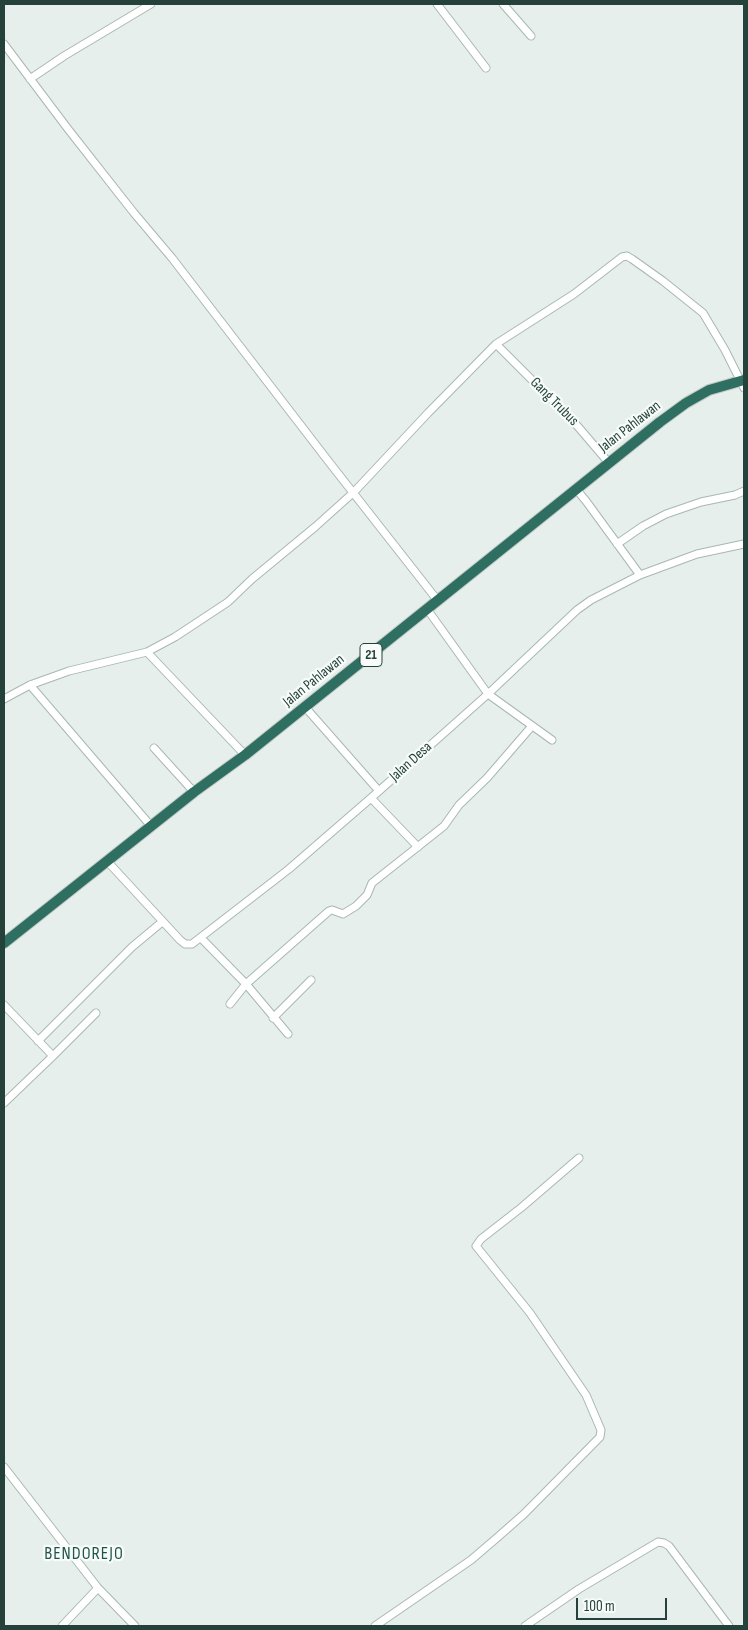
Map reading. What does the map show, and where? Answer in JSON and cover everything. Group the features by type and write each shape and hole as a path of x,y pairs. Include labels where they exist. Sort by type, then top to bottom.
{"highway":[{"name":"Jalan Pahlawan","path":"4,943 194,792 245,755 608,463 686,403 709,390 743,382"}],"street":[{"path":"30,79 64,56 151,4"},
{"path":"437,4 486,68"},
{"path":"503,4 531,36"},
{"path":"4,44 438,601"},
{"path":"4,699 30,685 68,671 147,652 182,633 228,602 252,579 354,492 496,344 574,294 622,256 627,256 663,281 703,313 743,382"},
{"name":"Gang Trubus","path":"496,344 574,422 608,463"},
{"path":"576,489 640,575"},
{"path":"617,544 643,526 666,514 701,502 735,495 744,491"},
{"name":"Jalan Desa","path":"201,938 289,869 379,791 488,694 577,610 591,600 640,575 697,554 744,544"},
{"path":"427,609 488,694 552,740"},
{"path":"147,652 245,755"},
{"path":"30,685 151,826"},
{"path":"305,707 379,791"},
{"path":"230,1004 246,984 329,912 332,910 344,914 356,906 368,895 372,883 447,823 459,805 486,778 532,726"},
{"path":"154,748 194,792"},
{"path":"370,798 418,847"},
{"path":"107,861 162,922 185,944 192,944 201,938 246,984 288,1034"},
{"path":"38,1041 83,994 132,947 162,922"},
{"path":"273,1018 311,980"},
{"path":"4,1005 53,1056"},
{"path":"4,1103 96,1013"},
{"path":"375,1626 472,1560 600,1437 601,1430 586,1395 530,1313 476,1246 476,1243 522,1207 579,1158"},
{"path":"4,1467 98,1588 135,1626"},
{"path":"525,1626 580,1589 658,1542 669,1546 729,1626"},
{"path":"62,1626 98,1588"}],"district":[{"name":"BENDOREJO","path":"84,1554"}]}
